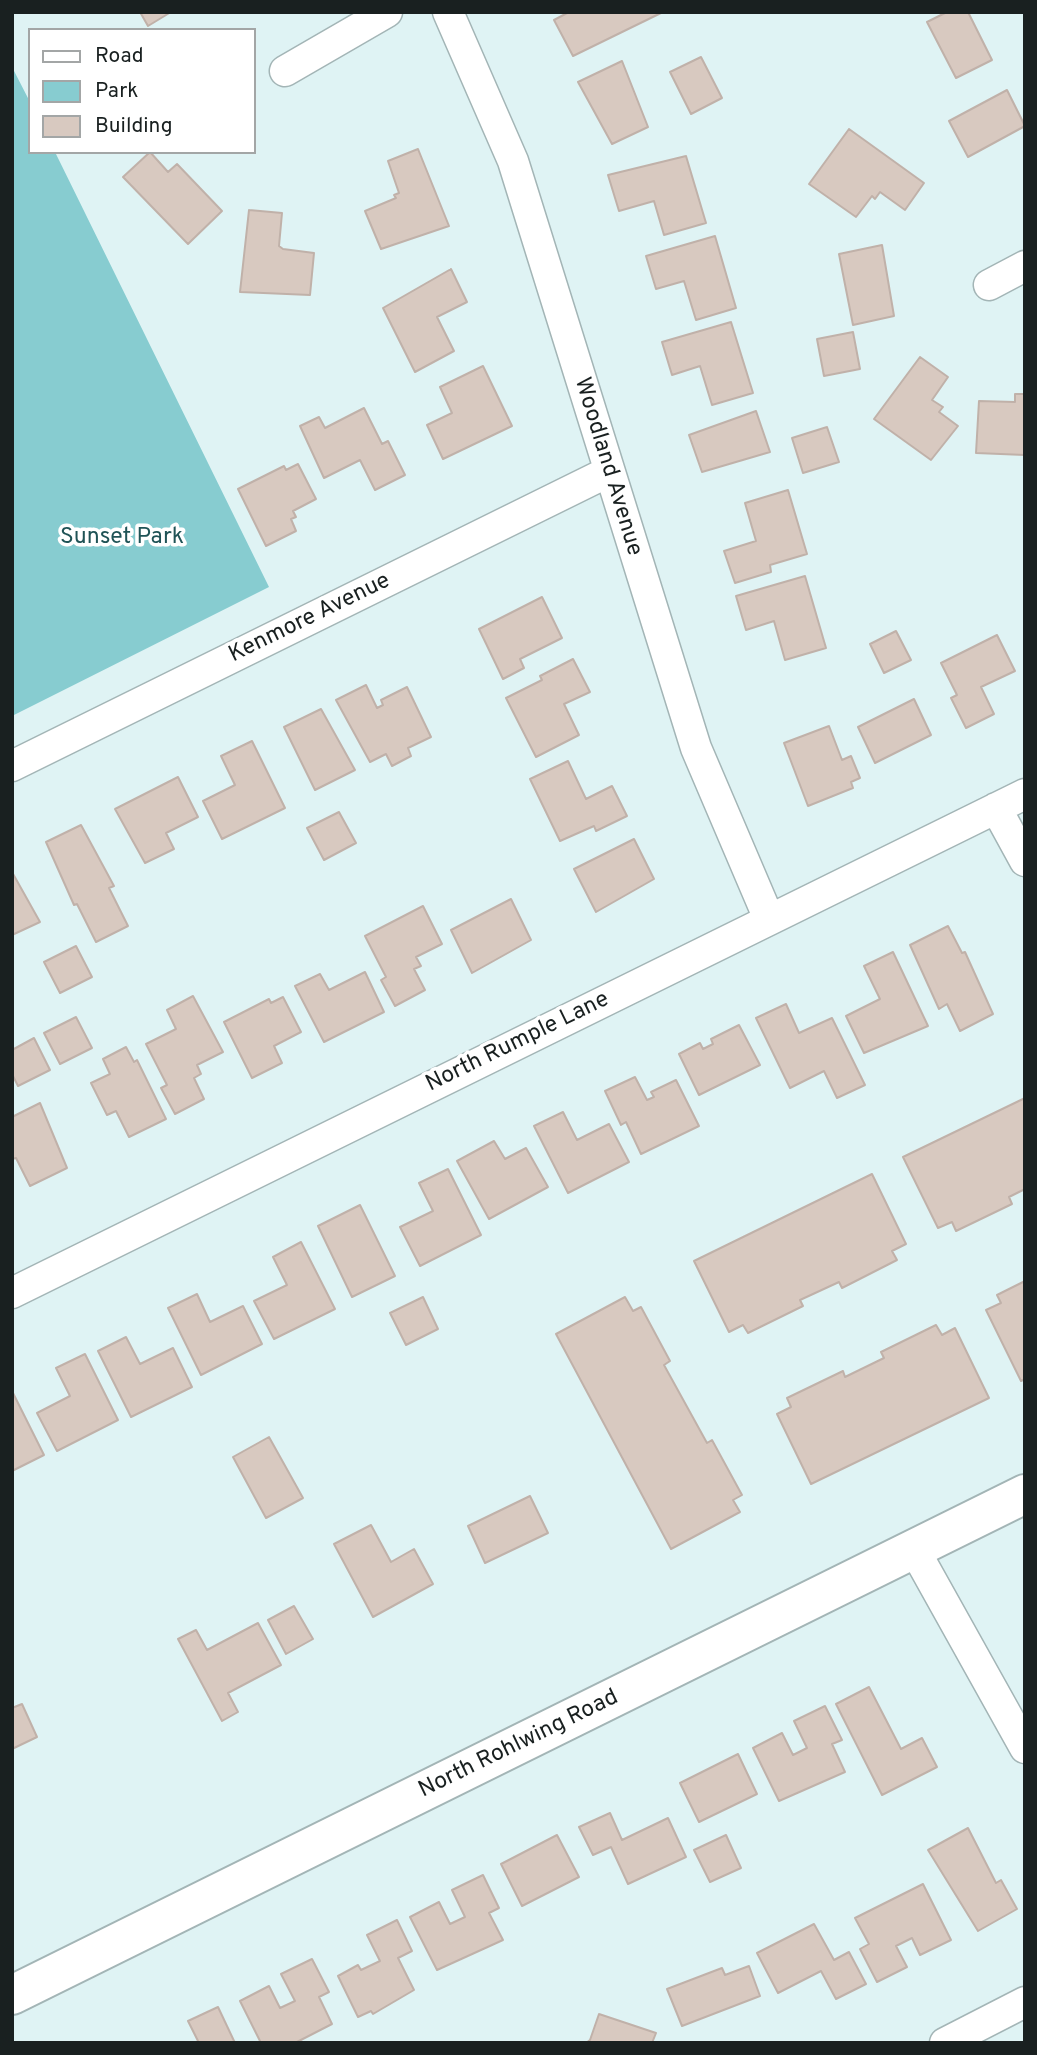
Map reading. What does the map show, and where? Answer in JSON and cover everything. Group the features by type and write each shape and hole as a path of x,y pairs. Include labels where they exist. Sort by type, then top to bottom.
{"main road":[{"name":"North Rohlwing Road","path":"12,1995 1025,1494"}],"street":[{"path":"285,71 387,12"},
{"name":"Woodland Avenue","path":"449,12 513,161 696,748 769,919"},
{"path":"989,285 1025,266"},
{"name":"Kenmore Avenue","path":"12,766 608,472"},
{"name":"North Rumple Lane","path":"12,1293 1025,794"},
{"path":"996,808 1025,861"},
{"path":"914,1549 1025,1748"},
{"path":"945,2043 1025,2002"}],"green space":[{"name":"Sunset Park","path":"12,67 28,98 28,154 56,154 269,587 12,716"}],"building":[{"path":"140,12 171,12 148,26"},
{"path":"569,12 663,12 573,56 554,20"},
{"path":"947,12 968,12 992,60 956,78 927,22"},
{"path":"701,57 722,98 691,114 670,72"},
{"path":"622,61 648,127 612,144 578,82"},
{"path":"1007,90 1025,126 968,157 949,121"},
{"path":"849,129 924,183 905,210 880,192 875,199 872,196 856,217 809,184"},
{"path":"418,149 449,226 381,249 365,211 396,198 394,195 399,193 388,161"},
{"path":"148,154 152,154 168,172 177,164 222,211 188,244 123,177"},
{"path":"686,156 706,223 664,235 654,201 619,211 608,175"},
{"path":"249,210 282,213 279,246 283,249 314,253 310,295 240,292"},
{"path":"715,236 736,308 696,320 684,281 656,289 646,256"},
{"path":"882,245 894,316 853,325 839,254"},
{"path":"451,269 467,302 437,317 454,351 415,372 383,308"},
{"path":"731,322 753,393 712,405 700,366 672,375 662,342"},
{"path":"853,332 860,369 824,376 817,339"},
{"path":"920,357 948,377 932,400 943,407 939,412 958,426 931,460 874,419"},
{"path":"483,366 512,426 443,459 427,425 452,413 440,387"},
{"path":"1015,394 1025,394 1025,455 976,453 979,401 1015,402"},
{"path":"364,408 382,444 388,441 405,475 375,490 360,460 324,478 300,426 319,417 325,428"},
{"path":"756,411 770,452 702,472 689,435"},
{"path":"827,427 839,462 803,473 792,438"},
{"path":"298,464 316,499 293,511 296,517 291,519 296,531 266,546 238,489 284,466 286,470"},
{"path":"788,490 807,554 770,565 771,572 735,583 724,551 756,541 745,503"},
{"path":"805,576 826,648 785,660 774,621 746,630 736,596"},
{"path":"542,597 562,638 520,659 524,668 503,679 479,629"},
{"path":"896,631 911,660 884,673 870,644"},
{"path":"997,635 1015,671 981,687 994,714 966,728 951,698 957,695 941,663"},
{"path":"573,659 590,692 564,704 579,735 536,757 506,698 542,680 540,676"},
{"path":"366,685 377,708 383,705 381,700 407,687 431,737 408,748 411,756 392,766 386,754 370,762 336,700"},
{"path":"914,699 931,735 875,763 858,727"},
{"path":"321,709 355,770 315,790 284,727"},
{"path":"829,726 842,760 851,756 860,778 851,782 853,788 808,806 784,743"},
{"path":"252,741 285,808 222,839 203,801 235,785 221,756"},
{"path":"568,761 586,799 612,786 627,816 596,831 594,826 560,841 530,779"},
{"path":"178,777 198,817 166,833 174,849 145,863 115,809"},
{"path":"339,812 356,843 324,860 307,828"},
{"path":"81,825 114,886 109,888 128,926 96,942 77,904 74,905 46,842"},
{"path":"634,839 654,879 596,912 574,869"},
{"path":"12,872 40,922 12,935"},
{"path":"511,899 531,940 472,973 451,930"},
{"path":"423,906 442,944 416,957 421,966 414,969 425,990 395,1006 381,980 386,977 365,936"},
{"path":"948,926 962,953 965,952 993,1014 960,1031 947,1004 939,1009 910,945"},
{"path":"76,946 92,977 60,993 44,962"},
{"path":"893,952 928,1026 864,1053 846,1016 880,999 864,966"},
{"path":"365,972 384,1012 324,1042 295,986 320,974 329,990"},
{"path":"193,996 223,1052 197,1065 201,1074 194,1078 204,1099 175,1114 161,1088 167,1085 146,1044 176,1029 167,1010"},
{"path":"283,997 301,1032 274,1046 282,1063 252,1078 224,1022 269,999 271,1003"},
{"path":"786,1004 799,1033 832,1018 865,1085 837,1098 824,1071 790,1088 756,1018"},
{"path":"76,1017 92,1048 60,1064 44,1033"},
{"path":"739,1025 760,1065 699,1095 679,1054 700,1043 703,1049 713,1044 711,1039"},
{"path":"34,1038 50,1070 18,1086 12,1074 12,1050"},
{"path":"126,1047 134,1062 137,1060 166,1119 129,1137 116,1111 107,1115 91,1083 110,1074 103,1059"},
{"path":"635,1077 647,1100 654,1097 651,1092 676,1080 699,1126 641,1154 626,1122 621,1125 605,1091"},
{"path":"1025,1098 1025,1189 1009,1197 1012,1204 956,1231 952,1222 938,1228 903,1157"},
{"path":"40,1103 67,1168 30,1186 16,1158 12,1159 12,1117"},
{"path":"563,1112 577,1140 609,1124 629,1162 568,1193 534,1126"},
{"path":"494,1141 505,1159 526,1148 548,1187 489,1219 457,1161"},
{"path":"448,1169 481,1235 420,1266 400,1227 433,1211 419,1183"},
{"path":"872,1174 906,1244 892,1251 897,1260 842,1288 839,1282 800,1300 803,1306 748,1333 743,1325 729,1332 694,1261"},
{"path":"360,1205 395,1276 352,1297 318,1226"},
{"path":"301,1242 335,1309 274,1339 254,1301 287,1285 273,1257"},
{"path":"1025,1281 1025,1379 1021,1381 986,1310 1001,1303 997,1295"},
{"path":"197,1294 210,1322 243,1306 262,1344 201,1375 168,1308"},
{"path":"423,1297 438,1329 406,1345 390,1313"},
{"path":"625,1297 633,1311 641,1307 670,1361 664,1365 707,1443 712,1440 742,1495 733,1500 740,1512 671,1549 556,1334"},
{"path":"936,1325 942,1335 955,1328 989,1398 811,1484 777,1414 791,1407 787,1398 843,1371 845,1377 884,1358 881,1352"},
{"path":"126,1337 140,1364 173,1348 192,1387 131,1417 98,1351"},
{"path":"85,1354 118,1420 57,1451 37,1413 70,1396 56,1368"},
{"path":"12,1391 44,1455 12,1471"},
{"path":"269,1437 303,1498 266,1518 233,1457"},
{"path":"530,1496 548,1533 485,1563 468,1526"},
{"path":"371,1525 391,1562 414,1549 433,1584 373,1617 334,1544"},
{"path":"294,1606 313,1639 286,1654 268,1620"},
{"path":"258,1623 281,1665 228,1693 238,1712 222,1721 178,1639 196,1630 207,1650"},
{"path":"869,1687 901,1749 922,1738 937,1767 882,1795 836,1704"},
{"path":"22,1704 37,1737 12,1749 12,1708"},
{"path":"825,1706 842,1740 832,1744 845,1772 779,1801 753,1748 782,1733 793,1755 807,1748 794,1721"},
{"path":"738,1754 757,1794 699,1822 680,1783"},
{"path":"610,1813 622,1840 668,1818 686,1857 628,1884 611,1847 593,1855 579,1827"},
{"path":"968,1828 996,1883 1001,1880 1017,1909 978,1931 928,1850"},
{"path":"557,1835 579,1877 522,1906 501,1864"},
{"path":"726,1835 741,1868 710,1882 694,1850"},
{"path":"483,1875 499,1908 489,1913 503,1940 437,1970 410,1917 439,1902 450,1924 465,1917 452,1890"},
{"path":"923,1884 951,1940 920,1955 912,1938 896,1946 907,1967 877,1982 860,1949 869,1944 855,1918"},
{"path":"397,1920 412,1951 398,1958 414,1990 373,2014 371,2011 358,2017 338,1976 358,1965 361,1970 380,1961 367,1935"},
{"path":"814,1924 834,1960 849,1952 866,1984 836,1999 821,1971 778,1993 757,1953"},
{"path":"312,1959 329,1992 319,1997 332,2024 295,2043 261,2043 240,2001 269,1986 280,2008 295,2001 281,1974"},
{"path":"749,1966 760,1996 682,2026 667,1989 722,1968 725,1975"},
{"path":"218,2007 235,2043 199,2043 188,2021"},
{"path":"599,2014 656,2033 652,2043 586,2043 590,2040"}]}
